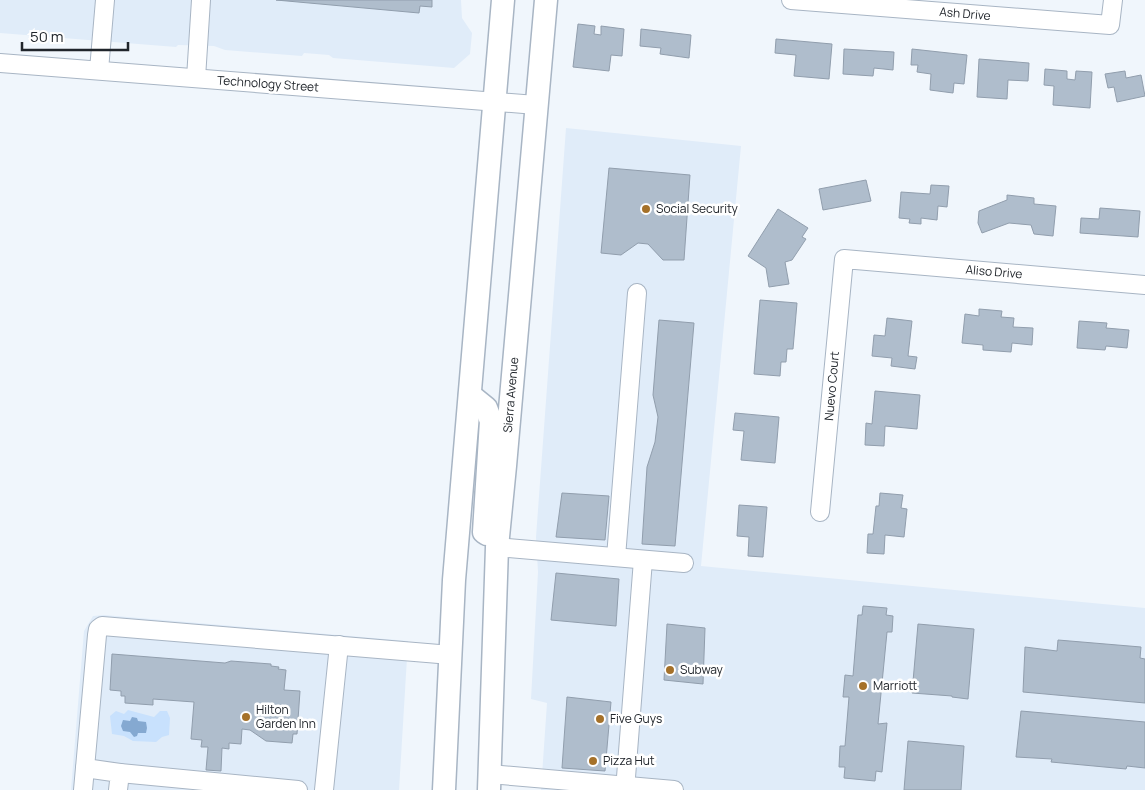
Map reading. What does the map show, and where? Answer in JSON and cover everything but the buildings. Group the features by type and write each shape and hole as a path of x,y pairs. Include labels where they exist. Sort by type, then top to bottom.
{"main road":[{"path":"444,790 454,580 503,0"},
{"name":"Sierra Avenue","path":"489,782 496,547 505,466 546,0"},
{"path":"470,395 486,408 491,421 484,532 496,547"}],"street":[{"path":"99,70 106,0"},
{"path":"196,78 201,0"},
{"name":"Ash Drive","path":"791,0 1110,25 1113,0"},
{"name":"Technology Street","path":"0,63 536,105"},
{"name":"Aliso Drive","path":"844,259 1145,285"},
{"name":"Nuevo Court","path":"820,512 844,259"},
{"path":"616,557 637,292"},
{"path":"496,547 684,563"},
{"path":"625,788 643,560"},
{"path":"83,790 97,635 98,629 102,626 451,655"},
{"path":"324,790 338,645"},
{"path":"85,768 119,781 298,790"},
{"path":"489,782 674,790"}],"shaded area":[{"path":"0,0 461,0 462,18 472,33 470,54 454,68 333,58 329,55 304,53 302,56 225,50 214,46 178,45 176,47 0,33"},
{"path":"566,128 741,146 701,566 1145,608 1145,790 541,790 547,703 531,699 538,572 536,537"},
{"path":"104,615 408,641 399,790 71,790 84,631 93,616"},
{"path":"128,710 154,717 160,711 167,711 170,718 169,735 162,737 156,742 133,741 124,736 112,734 110,716 116,711 124,714"},
{"path":"132,717 137,718 138,721 146,722 146,733 138,733 134,737 130,732 123,731 121,726 123,720 130,721"}],"place":[{"name":"Social Security","path":"646,209"},
{"name":"Subway","path":"670,670"},
{"name":"Marriott","path":"863,686"},
{"name":"Hilton Garden Inn","path":"246,717"},
{"name":"Five Guys","path":"600,719"},
{"name":"Pizza Hut","path":"593,761"}]}
